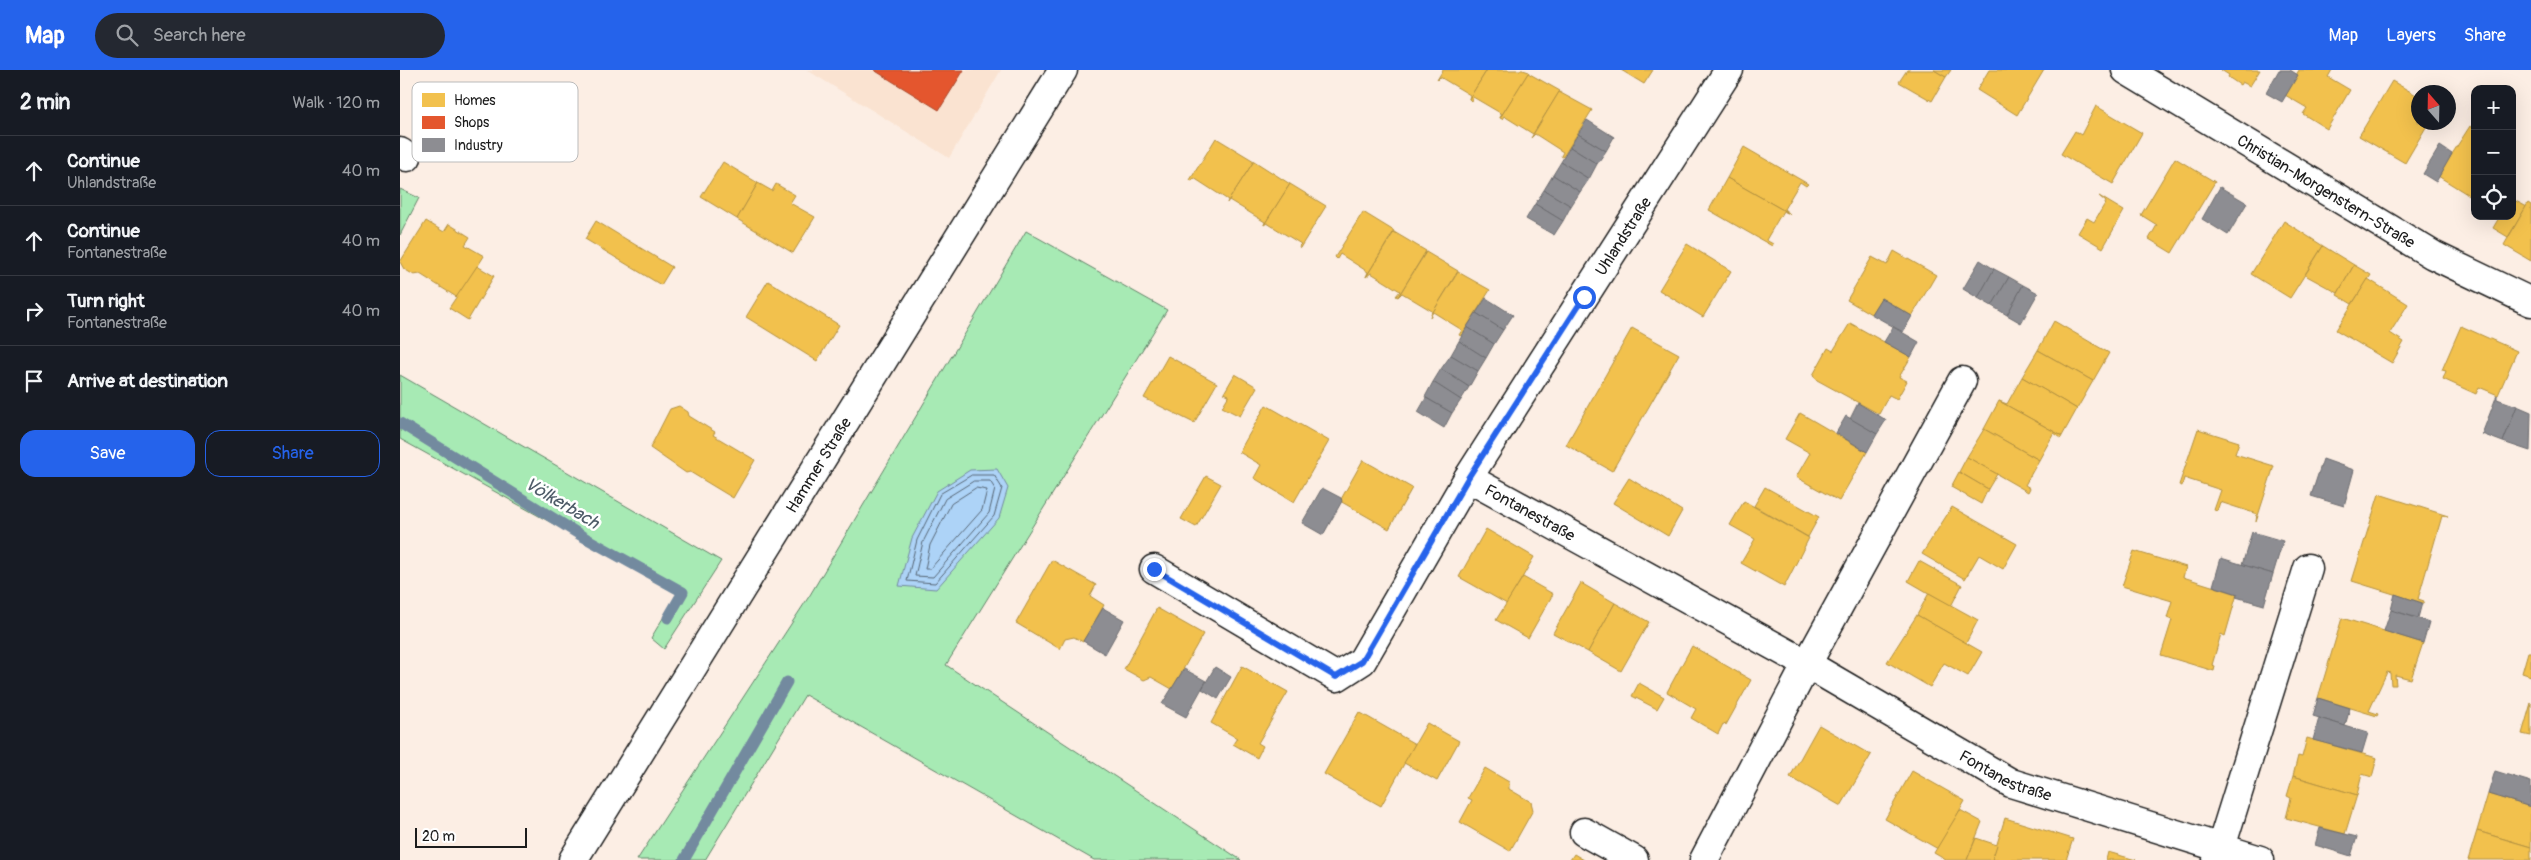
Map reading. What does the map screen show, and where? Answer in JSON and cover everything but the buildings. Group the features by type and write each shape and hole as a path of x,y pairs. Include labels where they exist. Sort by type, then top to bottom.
{"street":[{"name":"Hammer Straße","path":"573,860 1063,70"},
{"name":"Uhlandstraße","path":"1468,478 1729,70"},
{"name":"Christian-Morgenstern-Straße","path":"2126,70 2433,255 2531,302"},
{"path":"1704,860 1807,664 1962,381"},
{"name":"Fontanestraße","path":"1154,569 1336,677 1362,661 1468,478 1807,664 2011,783 2219,855 2260,860"},
{"path":"2219,855 2308,568"},
{"path":"1584,832 1634,860"}],"shaded area":[{"path":"807,70 1001,70 949,158"}],"green space":[{"path":"400,189 419,198 400,235"},
{"path":"1026,231 1167,310 946,665 1241,860 1094,860 805,695 705,860 637,860 810,595"},
{"path":"400,375 721,561 664,649 651,638 678,593 400,439"}],"water":[{"path":"997,469 1008,488 999,518 936,589 899,586 912,538 937,491 970,470"}],"waterway":[{"name":"Völkerbach","path":"400,423 582,536 683,592 668,618"},
{"name":"Völkerbach","path":"684,860 787,682"}],"route":[{"path":"1154,569 1336,677 1362,661 1468,478 1584,297"}]}
